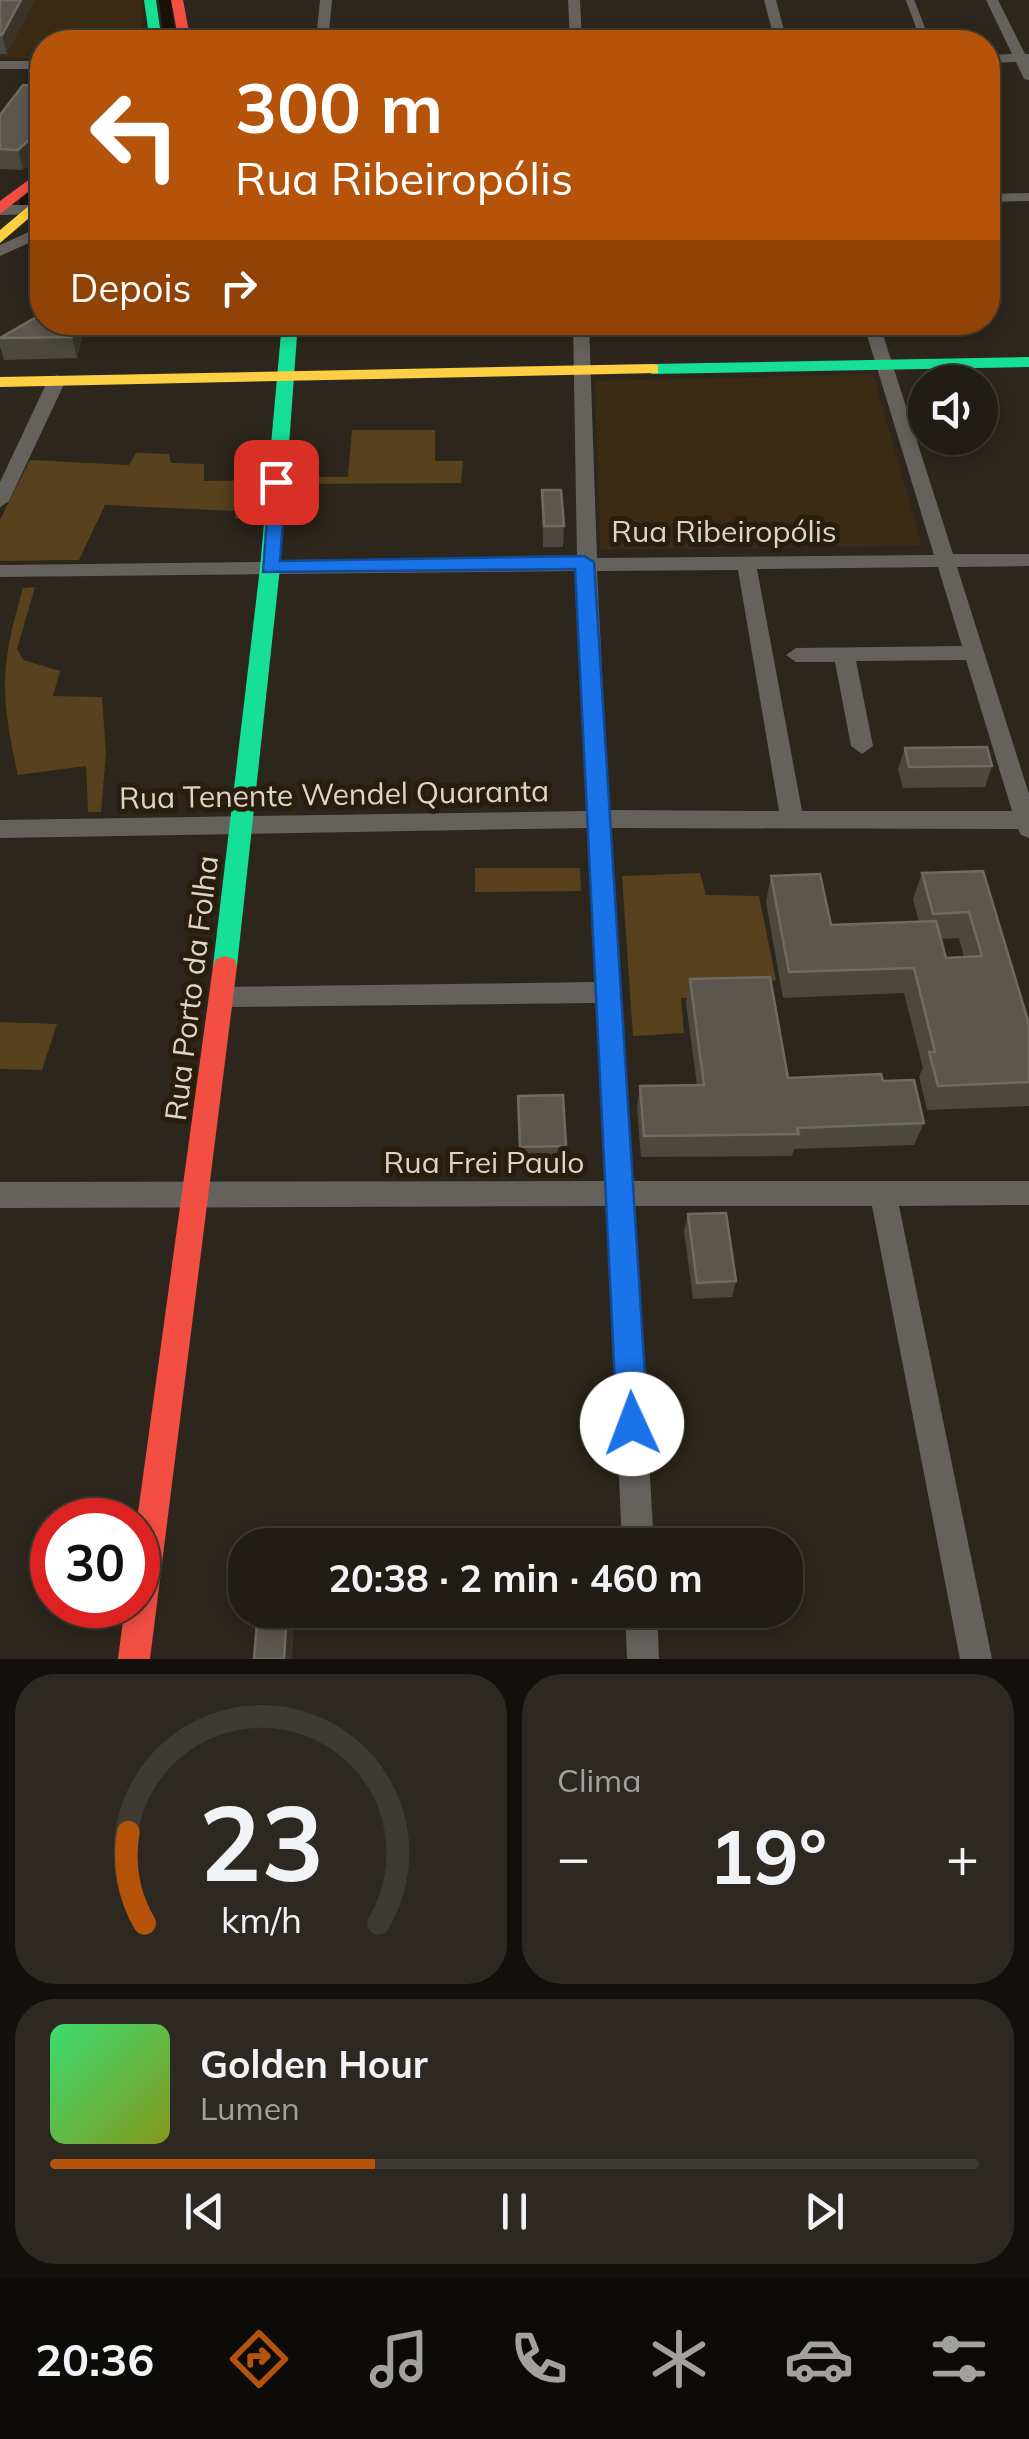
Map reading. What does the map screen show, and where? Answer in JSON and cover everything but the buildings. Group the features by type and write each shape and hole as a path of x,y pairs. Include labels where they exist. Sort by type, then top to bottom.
{"main road":[{"path":"150,0 154,30"},
{"path":"176,0 182,30"},
{"path":"1,210 30,185"},
{"path":"0,238 30,211"},
{"name":"Rua Porto da Folha","path":"134,1659 241,826 270,568 289,335"},
{"path":"882,361 1029,354"},
{"path":"0,371 1029,362"},
{"path":"0,382 285,371"}],"street":[{"path":"323,30 326,0"},
{"path":"574,0 575,30"},
{"path":"770,0 778,30"},
{"path":"992,0 1025,58 1029,76"},
{"path":"1000,59 1025,58"},
{"path":"0,64 30,65"},
{"path":"1000,198 1029,197"},
{"path":"1,210 30,207"},
{"path":"0,251 30,237"},
{"path":"581,335 584,562 622,1195 637,1528"},
{"path":"875,335 1028,823"},
{"path":"0,501 57,380"},
{"path":"0,456 18,467"},
{"path":"746,560 792,819"},
{"name":"Rua Ribeiropólis","path":"0,571 746,560 1029,560"},
{"path":"796,655 972,652"},
{"path":"844,654 862,746"},
{"name":"Rua Tenente Wendel Quaranta","path":"0,829 600,820 1028,823"},
{"path":"221,997 610,992"},
{"name":"Rua Frei Paulo","path":"0,1196 1029,1192"},
{"path":"883,1194 976,1659"},
{"path":"642,1628 643,1659"}],"lane":[{"path":"910,0 921,30"}],"shaded area":[{"path":"0,0 143,0 142,30 30,30 30,59 0,58"},
{"path":"873,374 922,546 600,549 595,381"},
{"path":"352,430 435,430 435,461 463,461 461,483 293,484 297,477 348,477"},
{"path":"136,453 169,454 171,463 204,464 204,481 264,480 259,518 235,519 235,511 105,505 79,560 0,561 0,520 30,460 129,465"},
{"path":"35,587 17,649 23,660 60,671 53,696 102,697 106,753 101,812 88,812 86,766 18,775 5,681 10,639 23,588"},
{"path":"475,868 580,868 581,891 475,892"},
{"path":"700,873 706,895 759,896 776,980 737,996 681,998 684,1033 633,1036 622,876"},
{"path":"0,1022 57,1024 42,1070 0,1069"}],"waterway":[{"path":"165,0 169,30"},
{"path":"25,202 30,197"}],"traffic: fast":[{"path":"150,0 154,30"},
{"path":"225,966 270,568 289,335"},
{"path":"652,369 1029,362"}],"traffic: slow":[{"path":"0,238 30,210"},
{"path":"0,382 652,369"}],"traffic: jam":[{"path":"177,0 183,30"},
{"path":"0,209 30,184"},
{"path":"134,1659 225,966"}],"route":[{"path":"276,482 270,568 584,562 632,1424"}]}
